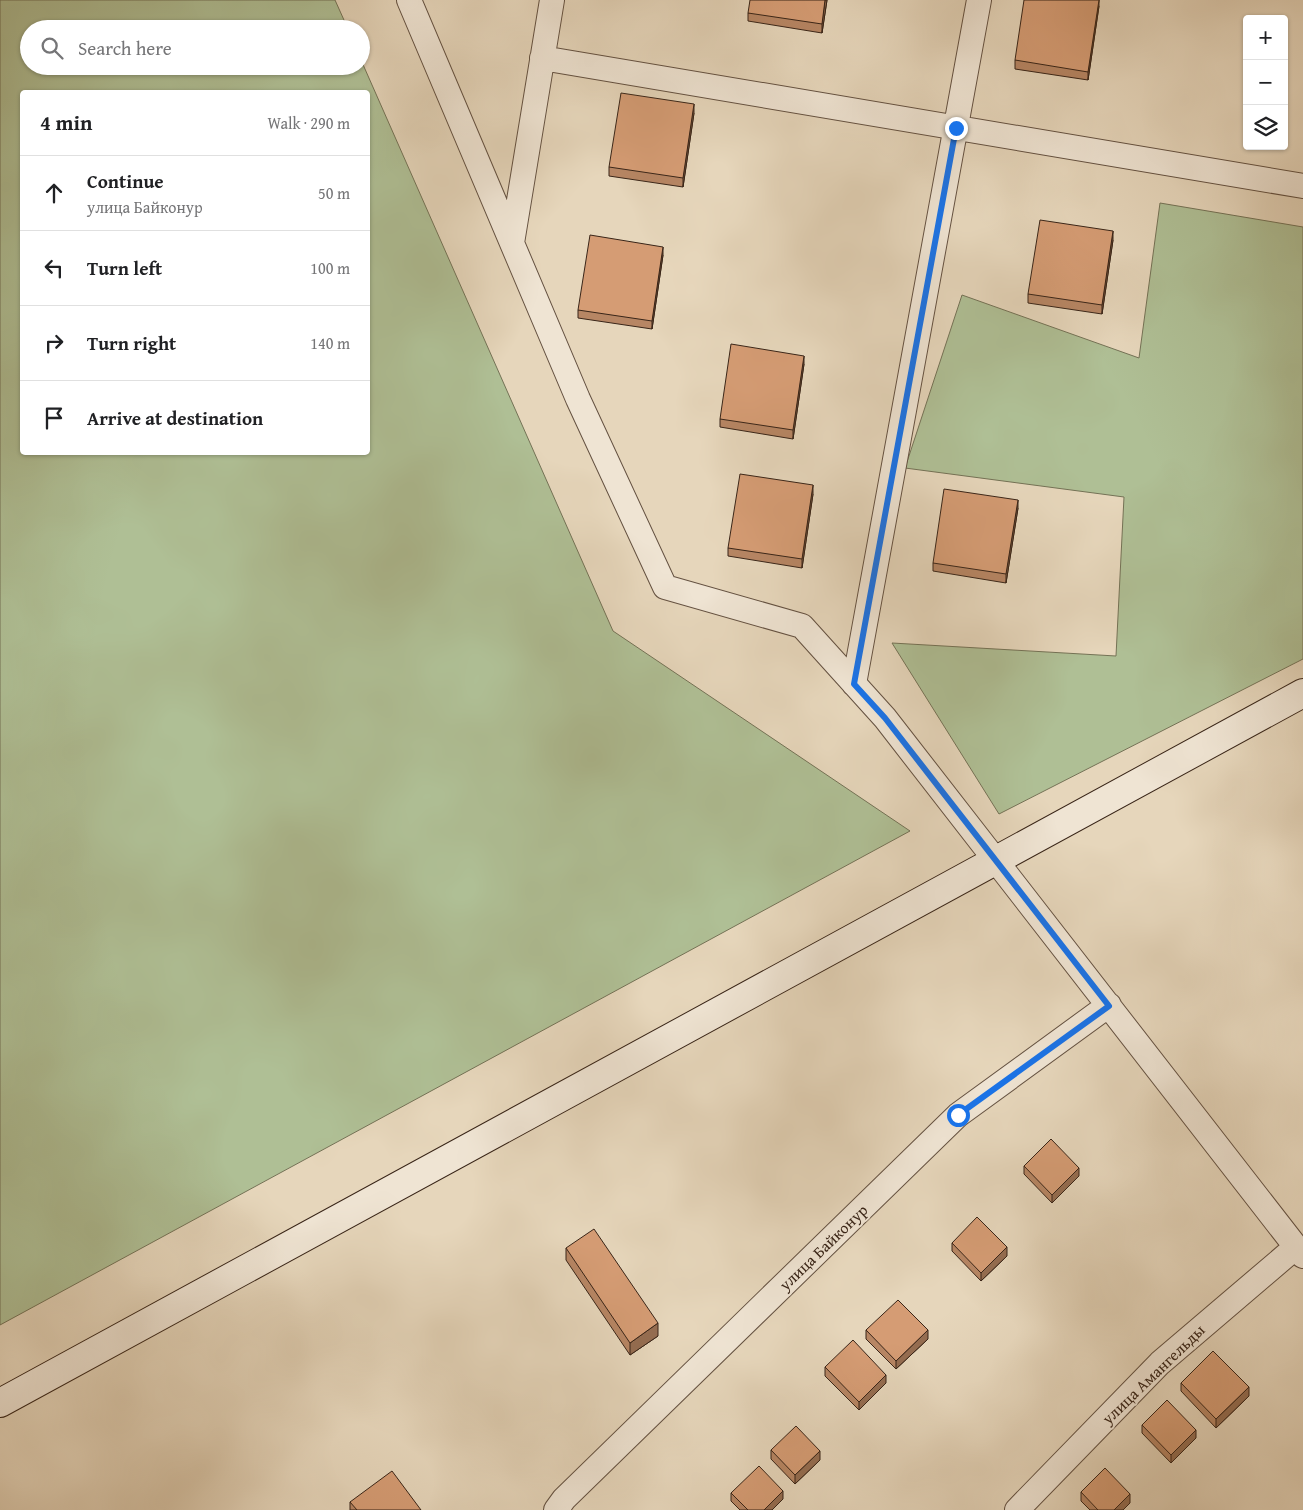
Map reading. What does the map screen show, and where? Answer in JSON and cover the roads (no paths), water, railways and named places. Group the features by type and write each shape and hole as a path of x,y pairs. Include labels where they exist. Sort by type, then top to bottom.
{"main road":[{"path":"0,1403 1303,694"}],"street":[{"path":"409,0 578,399 665,587 802,626 885,718 1300,1251"},
{"path":"512,243 552,0"},
{"path":"854,684 979,0"},
{"path":"542,58 1303,186"},
{"name":"улица Байконур","path":"556,1510 564,1499 958,1115 1109,1006"},
{"name":"улица Амангельды","path":"1017,1510 1160,1363 1300,1251"}]}
